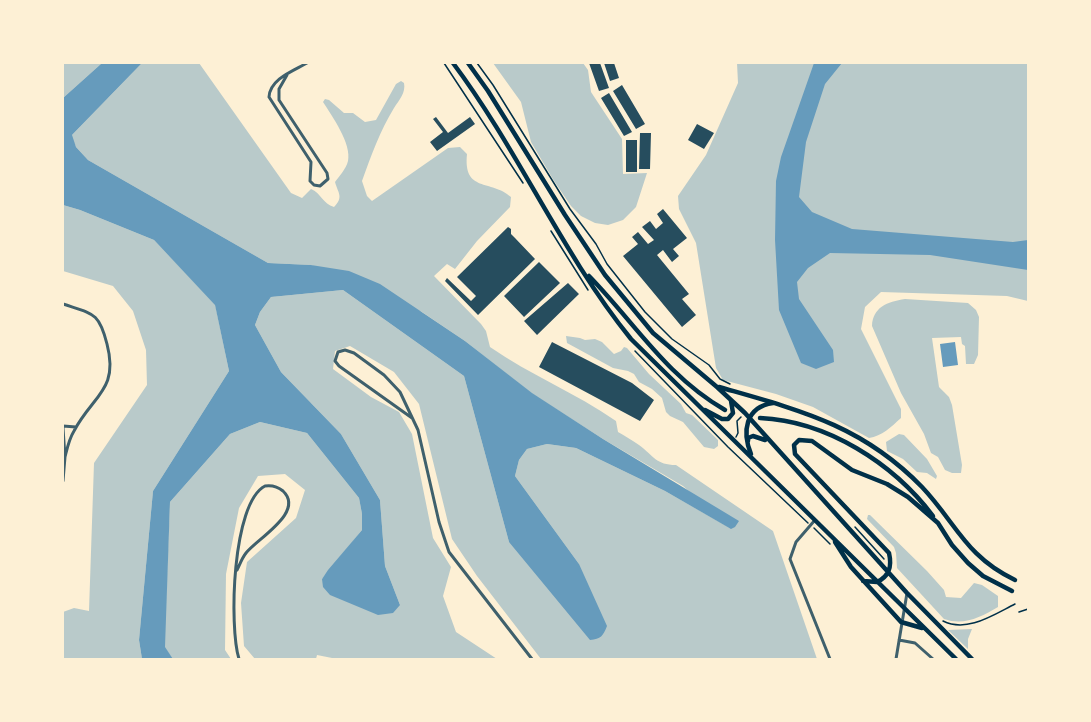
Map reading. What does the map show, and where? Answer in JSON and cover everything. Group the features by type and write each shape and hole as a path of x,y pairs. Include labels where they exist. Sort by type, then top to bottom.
{"main road":[{"path":"453,63 528,178 602,301 631,339 956,659"},
{"path":"468,63 605,275 658,338 745,413 770,443 890,569 908,593 972,659"},
{"path":"583,270 658,356 703,397 725,410"},
{"path":"717,387 776,403 830,422 883,453 923,489 971,550 996,571 1015,580"},
{"path":"698,405 718,417 728,419 733,413 730,400"},
{"path":"752,457 748,441 749,418 759,407 776,403"},
{"path":"760,418 796,422 814,428 848,444 897,477 912,491 968,563 990,580 1012,591"},
{"path":"748,441 748,438 753,436 770,443"},
{"path":"863,581 877,582 884,579 890,569 889,553 885,546 795,454 796,442 807,439 816,443 852,470 887,484 908,497 938,523"},
{"path":"829,532 851,567 901,622 913,624 927,631"}],"street":[{"path":"287,75 279,89 279,100 327,172 326,183 320,186 311,183 311,162 269,97 272,86 277,80 307,63"},
{"path":"63,304 91,313 100,321 112,365 105,387 76,427 65,458"},
{"path":"412,417 339,366 335,361 339,352 345,350 354,353 393,383 400,392 412,417 418,430 449,552 532,659"},
{"path":"63,481 65,458 63,427 76,427"},
{"path":"237,570 246,553 287,513 289,501 287,495 277,487 265,486 253,495 240,536 237,570 234,634 239,659"},
{"path":"816,519 791,551 791,563 830,659"},
{"path":"896,659 908,593"},
{"path":"899,640 915,643 933,659"}],"path":[{"path":"477,63 570,209 645,312 672,339 709,365 725,382 734,386 734,392"},
{"path":"745,413 737,421 738,433 728,447 833,547"},
{"path":"851,523 882,555 890,569"},
{"path":"941,621 958,626 968,625 1014,604"},
{"path":"1018,612 1028,609"}],"shaded area":[{"path":"63,63 102,63 63,98"},
{"path":"142,63 199,63 291,193 302,198 311,189 334,207 340,198 335,182 346,167 348,154 340,130 323,102 325,99 329,100 344,113 353,113 365,122 376,120 396,84 401,81 404,83 403,93 380,135 362,181 367,196 372,201 448,148 460,147 467,154 469,175 474,180 511,197 510,207 477,241 455,269 447,264 434,276 481,324 486,331 490,347 601,411 616,421 618,432 656,459 669,465 676,465 773,531 817,659 541,659 477,576 452,539 419,404 394,372 350,346 335,351 333,369 371,397 399,412 412,434 433,538 451,567 443,596 456,632 497,659 337,659 317,655 316,659 255,659 244,646 241,603 247,562 296,518 305,490 285,474 258,476 239,508 226,574 225,650 231,659 173,659 164,647 170,502 230,434 260,422 307,433 359,498 362,530 322,579 400,605 385,566 380,500 341,434 281,372 255,325 260,312 271,297 343,290 464,376 509,542 579,564 515,476 519,460 527,449 547,444 576,448 665,491 730,528 683,486 531,393 465,341 422,312 311,265 268,263 88,160 76,147 71,136"},
{"path":"493,63 583,63 588,70 591,92 622,139 623,174 647,173 636,207 623,220 608,225 595,223 581,216 571,206 531,142 521,102"},
{"path":"737,63 1028,63 1028,301 1007,296 881,292 865,307 861,329 901,409 901,418 886,431 874,437 869,438 813,407 776,394 723,380 716,368 696,243 679,209 678,196 706,155 738,83"},
{"path":"63,205 154,240 215,304 229,371 153,491 139,640 142,659 63,659 63,612 74,608 89,611 94,463 147,385 146,350 133,311 113,286 63,271"},
{"path":"905,299 968,303 976,310 979,317 978,355 974,364 966,364 965,346 962,344 961,337 932,338 939,387 949,397 952,405 962,465 961,473 945,470 938,457 931,453 924,434 901,393 872,326 875,314 882,306"},
{"path":"566,336 585,340 595,339 602,342 614,354 624,347 627,348 649,374 681,404 686,413 692,415 718,440 718,446 714,449 704,447 683,422 666,412 662,398 639,382 634,374 613,368 567,343"},
{"path":"899,434 904,435 927,459 937,476 936,479 927,473 917,472 903,459 887,451 886,442"},
{"path":"868,515 927,571 944,590 946,597 961,598 974,583 982,585 998,596 998,607 965,621 944,619 897,568 894,547 867,519"},
{"path":"972,629 968,639 968,649 948,630"}],"water":[{"path":"102,63 142,63 72,135 76,147 88,160 268,263 311,265 349,271 380,284 465,341 532,393 739,521 735,527 731,529 665,491 576,448 547,444 527,449 519,460 515,476 579,564 607,626 601,636 590,640 509,542 464,376 343,290 271,297 260,312 255,325 281,372 341,434 380,500 385,566 400,605 393,613 378,615 330,595 323,587 322,579 328,570 362,530 359,498 307,433 260,422 230,434 170,502 165,647 173,659 142,659 139,640 153,491 229,371 215,305 154,240 63,205 63,98"},
{"path":"814,63 842,63 825,84 806,142 799,197 812,212 852,229 1013,242 1028,240 1028,270 930,255 830,253 808,268 797,282 799,299 833,350 834,362 816,369 801,363 779,310 775,240 776,181 781,157"},
{"path":"955,342 958,365 943,367 940,344"}],"building":[{"path":"589,63 600,63 609,88 599,91"},
{"path":"604,63 614,63 619,78 610,81"},
{"path":"622,85 645,124 636,129 613,91"},
{"path":"609,93 632,132 624,136 601,98"},
{"path":"436,117 448,133 470,117 475,124 437,151 430,142 443,132 433,119"},
{"path":"697,124 714,133 704,149 688,140"},
{"path":"640,133 651,133 650,169 639,169"},
{"path":"626,140 637,140 637,172 626,172"},
{"path":"663,209 687,238 673,249 679,256 672,262 663,250 657,255 689,294 682,299 696,315 682,327 623,256 638,244 632,237 638,232 648,244 654,240 642,227 650,221 656,229 663,223 657,214"},
{"path":"508,227 511,229 511,234 535,259 478,315 445,281 447,278 471,301 476,296 457,277"},
{"path":"539,262 560,283 524,317 504,296"},
{"path":"568,283 579,294 537,335 524,321"},
{"path":"552,342 632,383 654,400 640,421 539,367"}]}
